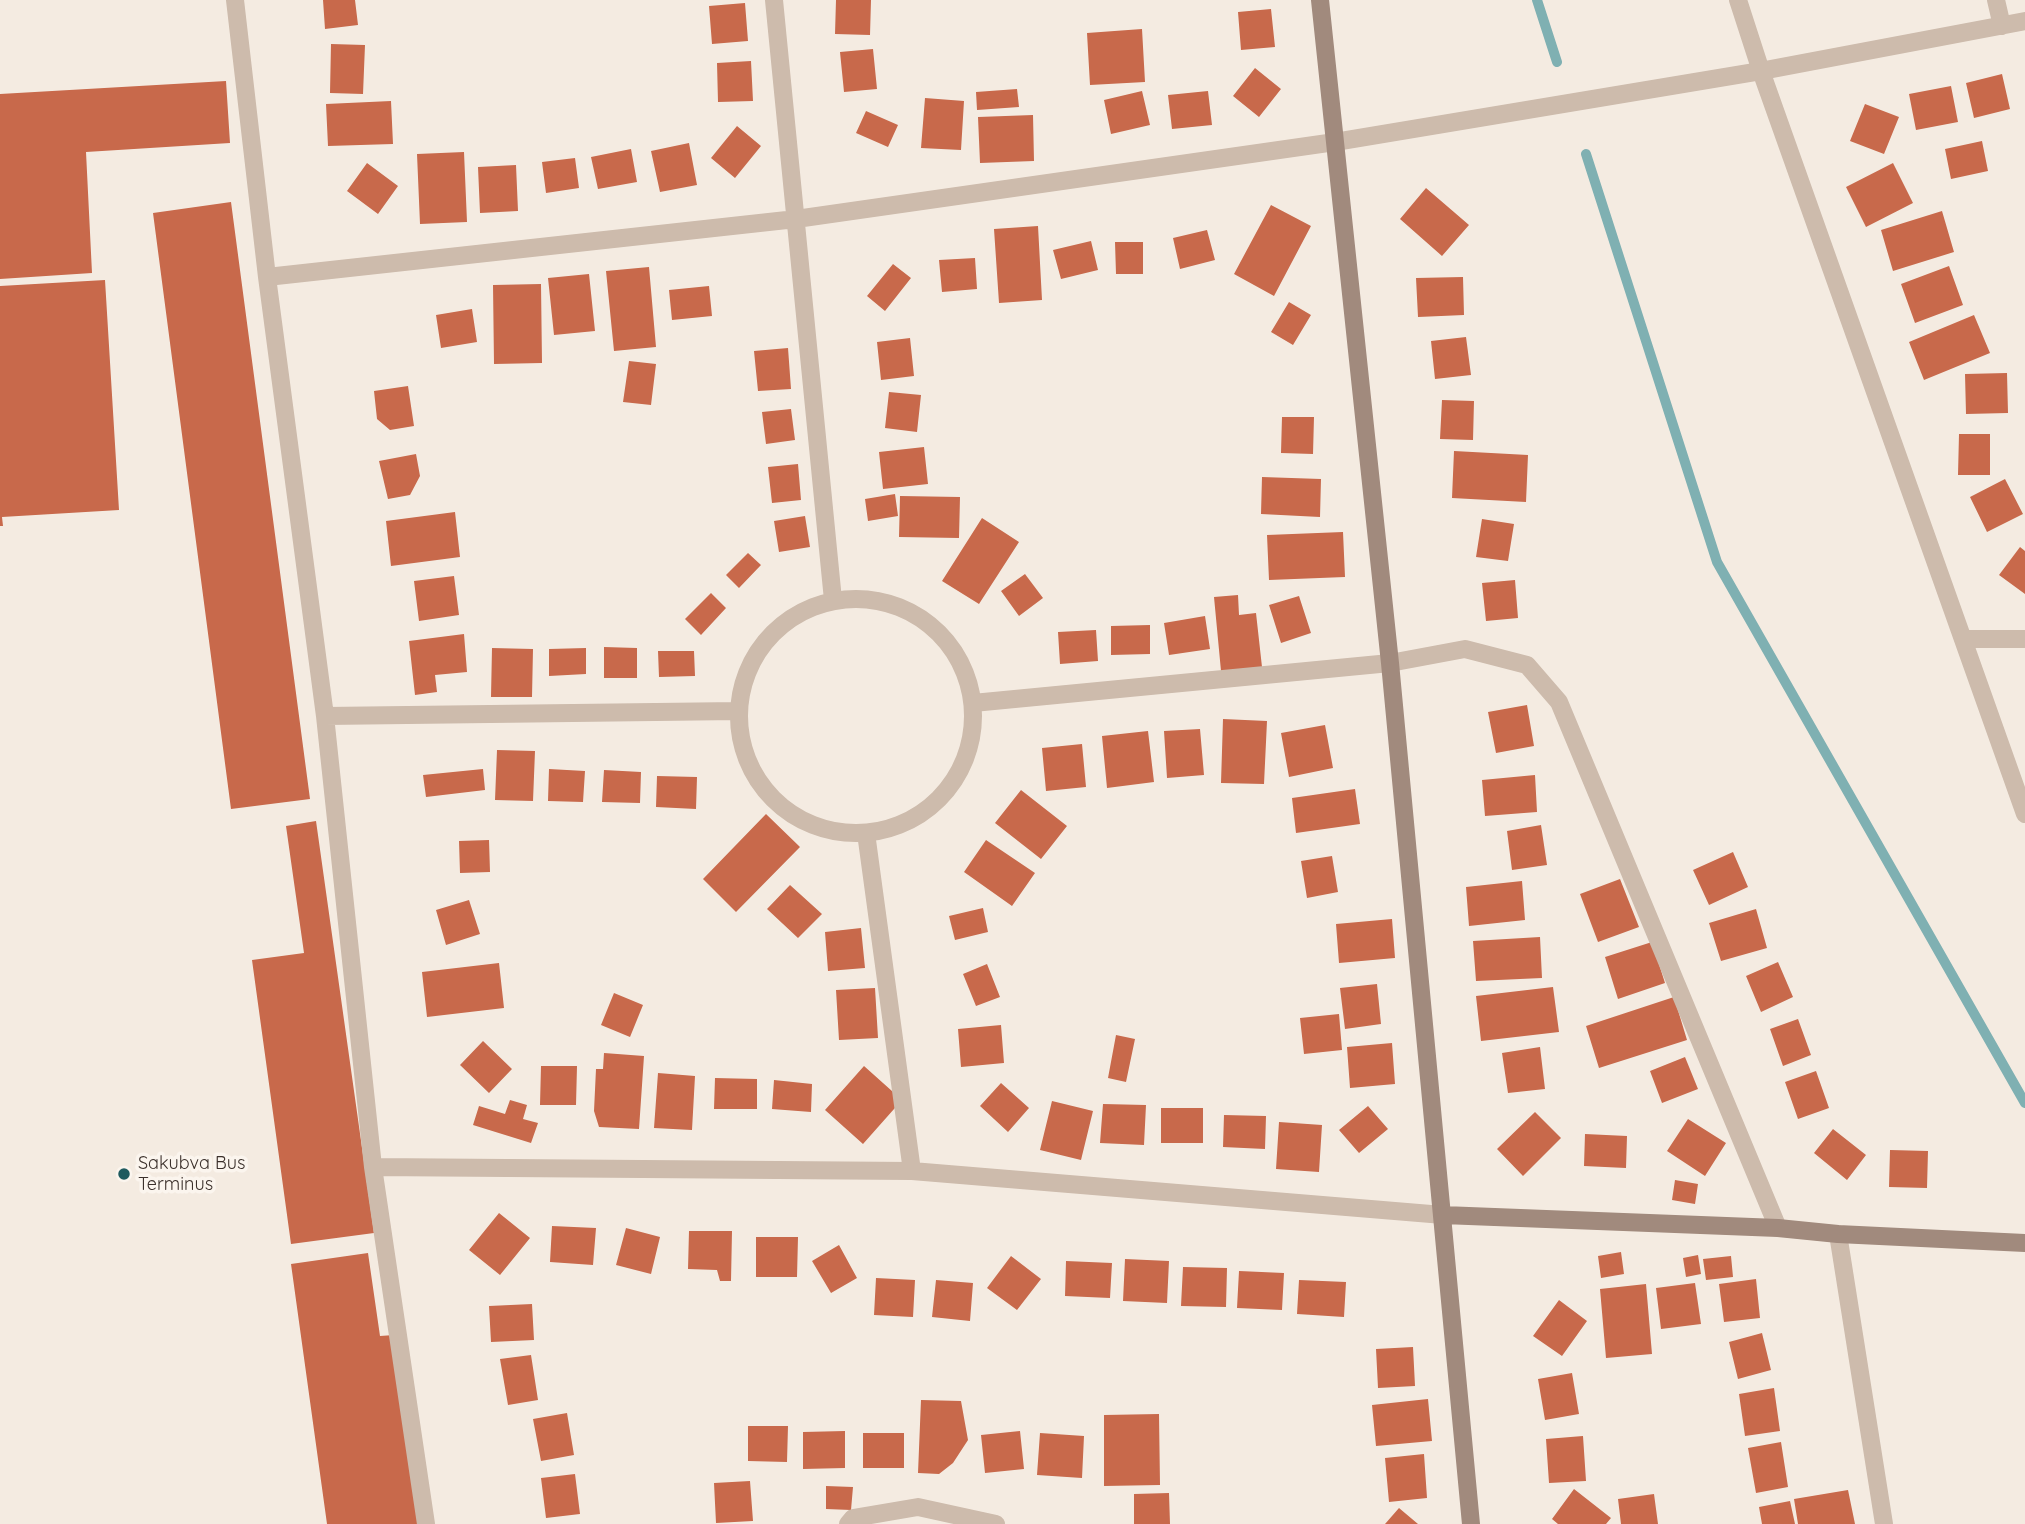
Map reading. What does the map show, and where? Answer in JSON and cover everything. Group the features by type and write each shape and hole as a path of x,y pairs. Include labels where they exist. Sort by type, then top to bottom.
{"street":[{"path":"235,0 267,277 326,716 373,1167 426,1524"},
{"path":"774,0 833,600"},
{"path":"1320,0 1390,663 1471,1524"},
{"path":"1738,0 2025,814"},
{"path":"1996,0 2002,26"},
{"path":"267,277 796,219 1335,142 1761,71 2025,21"},
{"path":"872,599 909,611 941,633 963,665 973,704 971,741 957,775 933,804 902,824 866,833 829,831 794,816 766,791 747,759 738,711 742,689 755,658 775,632 802,612 833,600 872,599"},
{"path":"1963,639 2025,639"},
{"path":"973,704 1390,663 1465,649 1527,665 1559,702 1778,1228"},
{"path":"326,716 738,711"},
{"path":"866,833 912,1171"},
{"path":"373,1167 912,1171 1443,1215 1778,1228 1838,1234 2025,1243"},
{"path":"1838,1234 1884,1524"},
{"path":"848,1524 853,1518 918,1507 996,1524"}],"building":[{"path":"323,0 355,0 358,25 325,29"},
{"path":"836,0 871,0 870,35 835,34"},
{"path":"745,3 748,41 712,44 709,6"},
{"path":"1271,9 1275,47 1241,50 1238,12"},
{"path":"1142,29 1145,82 1090,85 1087,33"},
{"path":"331,44 365,45 363,94 330,93"},
{"path":"873,49 877,89 844,92 840,52"},
{"path":"751,61 753,101 718,102 717,63"},
{"path":"1255,68 1281,89 1259,117 1233,96"},
{"path":"2002,74 2010,109 1974,118 1966,83"},
{"path":"226,81 230,143 86,152 92,273 0,279 0,94"},
{"path":"1951,86 1958,122 1916,130 1909,94"},
{"path":"1017,89 1019,107 977,110 976,92"},
{"path":"1142,91 1150,125 1111,134 1104,100"},
{"path":"1208,91 1212,125 1172,129 1168,95"},
{"path":"925,98 964,101 961,150 921,148"},
{"path":"391,101 393,144 328,146 326,104"},
{"path":"1865,104 1899,117 1884,154 1850,141"},
{"path":"866,111 898,125 888,147 856,133"},
{"path":"1033,115 1034,161 980,163 978,117"},
{"path":"737,126 761,146 735,178 711,158"},
{"path":"1982,141 1988,171 1951,179 1945,149"},
{"path":"689,143 697,185 660,192 651,151"},
{"path":"631,149 637,182 598,189 591,157"},
{"path":"464,152 467,222 420,224 417,154"},
{"path":"575,158 579,188 546,193 542,162"},
{"path":"367,163 398,186 378,214 347,191"},
{"path":"1893,163 1913,203 1866,227 1846,187"},
{"path":"516,165 518,211 480,213 478,167"},
{"path":"1426,188 1469,225 1442,256 1400,219"},
{"path":"231,202 310,799 231,809 153,213"},
{"path":"1271,205 1311,226 1274,296 1234,274"},
{"path":"1942,211 1954,252 1893,271 1881,230"},
{"path":"1038,226 1042,300 999,303 994,229"},
{"path":"1207,230 1215,260 1180,269 1173,238"},
{"path":"1091,241 1098,270 1061,279 1053,250"},
{"path":"1115,242 1143,242 1143,274 1116,274"},
{"path":"975,258 977,289 942,292 939,260"},
{"path":"893,264 911,278 885,311 867,296"},
{"path":"1949,266 1963,305 1915,323 1901,284"},
{"path":"649,267 656,347 614,351 606,271"},
{"path":"589,274 595,331 554,335 548,278"},
{"path":"1463,277 1464,315 1418,317 1416,278"},
{"path":"105,280 119,510 2,517 3,526 0,526 0,286"},
{"path":"541,284 542,363 494,364 493,285"},
{"path":"709,286 712,316 672,320 669,290"},
{"path":"1289,302 1311,315 1293,345 1271,332"},
{"path":"472,309 477,342 441,348 436,315"},
{"path":"1974,315 1990,353 1924,380 1909,342"},
{"path":"1466,337 1471,375 1435,379 1431,341"},
{"path":"910,338 914,376 881,380 877,342"},
{"path":"788,348 791,389 758,391 754,351"},
{"path":"629,361 656,364 651,405 623,402"},
{"path":"2007,373 2008,413 1966,414 1965,374"},
{"path":"408,386 414,426 390,430 377,419 374,391"},
{"path":"889,392 921,395 917,432 885,428"},
{"path":"1442,400 1474,401 1473,440 1440,439"},
{"path":"791,409 795,440 766,444 762,412"},
{"path":"1282,417 1314,417 1313,454 1281,453"},
{"path":"1959,434 1990,434 1990,475 1958,475"},
{"path":"924,447 928,484 883,489 879,452"},
{"path":"1454,451 1528,455 1526,502 1452,498"},
{"path":"416,454 420,476 410,495 388,499 379,461"},
{"path":"798,464 801,500 772,503 768,467"},
{"path":"1262,477 1321,479 1320,517 1261,514"},
{"path":"2005,479 2023,514 1987,532 1970,497"},
{"path":"895,494 898,516 868,521 865,499"},
{"path":"900,496 960,497 959,538 899,537"},
{"path":"455,512 460,557 391,566 386,521"},
{"path":"805,516 810,547 779,552 774,521"},
{"path":"982,518 1019,542 979,604 942,581"},
{"path":"1482,519 1514,524 1508,561 1476,557"},
{"path":"1343,532 1345,577 1269,580 1267,535"},
{"path":"2020,547 2025,551 2025,594 1999,575"},
{"path":"748,553 761,565 739,588 726,575"},
{"path":"1025,574 1043,598 1019,616 1001,591"},
{"path":"454,576 459,615 419,621 414,581"},
{"path":"1515,580 1518,618 1486,621 1482,583"},
{"path":"711,593 726,608 701,635 685,619"},
{"path":"1238,595 1239,615 1256,613 1262,667 1221,671 1214,597"},
{"path":"1299,596 1311,633 1281,643 1269,605"},
{"path":"1205,616 1210,649 1169,655 1164,623"},
{"path":"1150,625 1150,654 1111,655 1111,626"},
{"path":"1096,630 1098,661 1060,664 1058,632"},
{"path":"464,634 467,672 435,675 437,692 415,695 409,641"},
{"path":"604,647 637,648 637,678 604,678"},
{"path":"492,648 533,649 532,697 491,697"},
{"path":"586,648 586,674 549,676 549,649"},
{"path":"658,651 694,651 695,676 659,677"},
{"path":"1527,705 1534,746 1496,753 1488,712"},
{"path":"1223,719 1267,721 1264,784 1221,783"},
{"path":"1325,725 1333,768 1289,777 1281,733"},
{"path":"1200,729 1204,775 1167,778 1164,731"},
{"path":"1148,731 1154,782 1107,788 1102,736"},
{"path":"1082,744 1086,787 1046,791 1042,748"},
{"path":"497,750 535,751 533,801 495,800"},
{"path":"483,769 485,790 426,797 423,775"},
{"path":"549,769 585,771 583,802 548,801"},
{"path":"604,770 641,772 640,803 602,802"},
{"path":"1535,775 1537,812 1485,816 1482,780"},
{"path":"657,776 697,777 696,809 656,807"},
{"path":"1355,789 1360,824 1296,833 1292,798"},
{"path":"1021,790 1067,826 1041,859 995,823"},
{"path":"766,814 800,847 736,912 703,879"},
{"path":"316,821 374,1233 291,1244 252,960 304,953 286,826"},
{"path":"1541,825 1547,865 1512,870 1507,831"},
{"path":"489,840 490,872 460,873 459,841"},
{"path":"986,840 1035,873 1012,906 964,872"},
{"path":"1733,852 1748,887 1709,905 1693,870"},
{"path":"1332,856 1338,892 1307,898 1301,861"},
{"path":"1620,879 1639,927 1598,942 1580,894"},
{"path":"1522,881 1525,920 1469,926 1466,887"},
{"path":"790,885 822,914 798,938 767,909"},
{"path":"469,900 480,934 446,945 436,910"},
{"path":"983,908 988,932 955,940 949,916"},
{"path":"1756,909 1767,948 1721,961 1709,923"},
{"path":"1392,919 1395,958 1339,963 1336,924"},
{"path":"861,928 865,968 828,971 825,932"},
{"path":"1540,937 1542,978 1476,981 1473,941"},
{"path":"1652,942 1665,983 1618,999 1605,957"},
{"path":"1778,962 1793,997 1761,1012 1746,976"},
{"path":"499,963 504,1008 427,1017 422,972"},
{"path":"987,964 1000,997 976,1006 963,974"},
{"path":"1377,984 1381,1024 1345,1029 1340,988"},
{"path":"1553,987 1559,1032 1481,1041 1476,996"},
{"path":"875,988 878,1038 839,1040 836,990"},
{"path":"614,993 643,1005 630,1037 601,1025"},
{"path":"1674,997 1687,1040 1599,1068 1586,1026"},
{"path":"1339,1014 1342,1050 1304,1054 1300,1018"},
{"path":"1798,1019 1811,1055 1783,1066 1770,1029"},
{"path":"1001,1025 1004,1063 961,1067 958,1029"},
{"path":"1116,1035 1135,1039 1126,1082 1108,1078"},
{"path":"483,1041 512,1069 489,1093 460,1065"},
{"path":"1392,1043 1395,1084 1350,1088 1347,1047"},
{"path":"1540,1047 1545,1089 1508,1093 1502,1053"},
{"path":"604,1053 644,1056 639,1129 599,1127 594,1111 596,1069 603,1069"},
{"path":"1685,1057 1698,1089 1662,1103 1650,1071"},
{"path":"541,1066 577,1066 576,1105 540,1105"},
{"path":"864,1066 902,1100 863,1144 825,1110"},
{"path":"1816,1071 1829,1108 1798,1119 1785,1082"},
{"path":"658,1073 695,1076 692,1130 654,1128"},
{"path":"715,1078 757,1079 757,1109 714,1109"},
{"path":"774,1080 812,1084 811,1112 772,1109"},
{"path":"1001,1083 1029,1108 1008,1132 980,1106"},
{"path":"510,1100 527,1105 523,1119 538,1123 531,1143 473,1125 479,1106 505,1114"},
{"path":"1052,1101 1093,1111 1081,1160 1040,1150"},
{"path":"1103,1104 1146,1105 1144,1145 1100,1143"},
{"path":"1368,1106 1388,1129 1359,1153 1339,1130"},
{"path":"1161,1108 1203,1108 1203,1143 1161,1143"},
{"path":"1535,1112 1561,1138 1523,1176 1497,1149"},
{"path":"1224,1115 1266,1116 1265,1149 1223,1147"},
{"path":"1688,1119 1726,1143 1705,1176 1667,1151"},
{"path":"1279,1122 1322,1125 1319,1172 1276,1169"},
{"path":"1833,1129 1866,1155 1847,1180 1814,1153"},
{"path":"1585,1134 1627,1136 1626,1168 1584,1166"},
{"path":"1890,1150 1928,1151 1927,1188 1889,1187"},
{"path":"1675,1180 1698,1184 1695,1204 1672,1200"},
{"path":"499,1213 530,1238 500,1275 469,1250"},
{"path":"552,1226 596,1228 593,1265 550,1262"},
{"path":"626,1228 660,1237 651,1274 616,1265"},
{"path":"689,1231 732,1231 731,1281 720,1281 717,1270 688,1269"},
{"path":"756,1237 798,1237 797,1277 756,1277"},
{"path":"839,1245 857,1278 831,1293 812,1261"},
{"path":"1621,1252 1624,1274 1601,1278 1598,1256"},
{"path":"368,1253 380,1336 394,1335 420,1524 327,1524 291,1264"},
{"path":"1698,1255 1701,1274 1686,1277 1683,1258"},
{"path":"1011,1256 1041,1279 1017,1310 987,1288"},
{"path":"1731,1256 1733,1277 1706,1280 1703,1259"},
{"path":"1125,1259 1169,1261 1167,1303 1123,1301"},
{"path":"1066,1261 1112,1263 1110,1298 1065,1296"},
{"path":"1183,1267 1227,1268 1226,1307 1181,1306"},
{"path":"1239,1271 1284,1273 1282,1310 1237,1308"},
{"path":"876,1278 915,1280 913,1317 874,1315"},
{"path":"1756,1279 1760,1318 1724,1322 1719,1284"},
{"path":"936,1280 973,1283 970,1321 932,1317"},
{"path":"1299,1280 1346,1282 1344,1317 1297,1314"},
{"path":"1695,1283 1701,1324 1661,1329 1656,1288"},
{"path":"1646,1284 1652,1354 1606,1358 1600,1289"},
{"path":"1559,1300 1587,1321 1562,1356 1533,1336"},
{"path":"532,1304 534,1340 491,1342 489,1306"},
{"path":"1762,1333 1771,1370 1738,1379 1729,1342"},
{"path":"1413,1347 1415,1386 1378,1388 1376,1349"},
{"path":"531,1355 538,1400 508,1405 500,1359"},
{"path":"1572,1373 1579,1414 1545,1420 1538,1379"},
{"path":"1774,1388 1780,1431 1745,1436 1739,1394"},
{"path":"1428,1399 1432,1441 1376,1446 1372,1405"},
{"path":"921,1400 961,1401 968,1440 953,1463 939,1474 918,1473"},
{"path":"567,1413 574,1455 541,1461 533,1419"},
{"path":"1159,1414 1160,1485 1104,1486 1104,1415"},
{"path":"748,1426 788,1426 787,1462 748,1461"},
{"path":"845,1431 845,1468 803,1469 803,1432"},
{"path":"1020,1431 1024,1469 985,1473 981,1435"},
{"path":"863,1433 904,1433 904,1468 863,1468"},
{"path":"1040,1433 1084,1436 1082,1478 1037,1475"},
{"path":"1583,1436 1586,1481 1549,1483 1546,1439"},
{"path":"1781,1442 1788,1487 1756,1493 1748,1448"},
{"path":"1424,1454 1427,1498 1389,1502 1385,1458"},
{"path":"575,1474 580,1514 546,1518 541,1478"},
{"path":"750,1481 753,1521 716,1523 714,1483"},
{"path":"826,1486 853,1487 851,1510 826,1509"},
{"path":"1574,1489 1611,1518 1606,1524 1558,1524 1552,1519"},
{"path":"1848,1490 1855,1524 1798,1524 1794,1499"},
{"path":"1169,1493 1170,1524 1134,1524 1134,1494"},
{"path":"1654,1494 1658,1524 1621,1524 1618,1499"},
{"path":"1790,1501 1795,1524 1762,1524 1759,1507"},
{"path":"1399,1508 1418,1524 1385,1524"}],"waterway":[{"path":"1537,0 1557,62"},
{"path":"1586,154 1717,562 2025,1103"}],"place":[{"name":"Sakubva Bus Terminus","path":"124,1174"}]}
